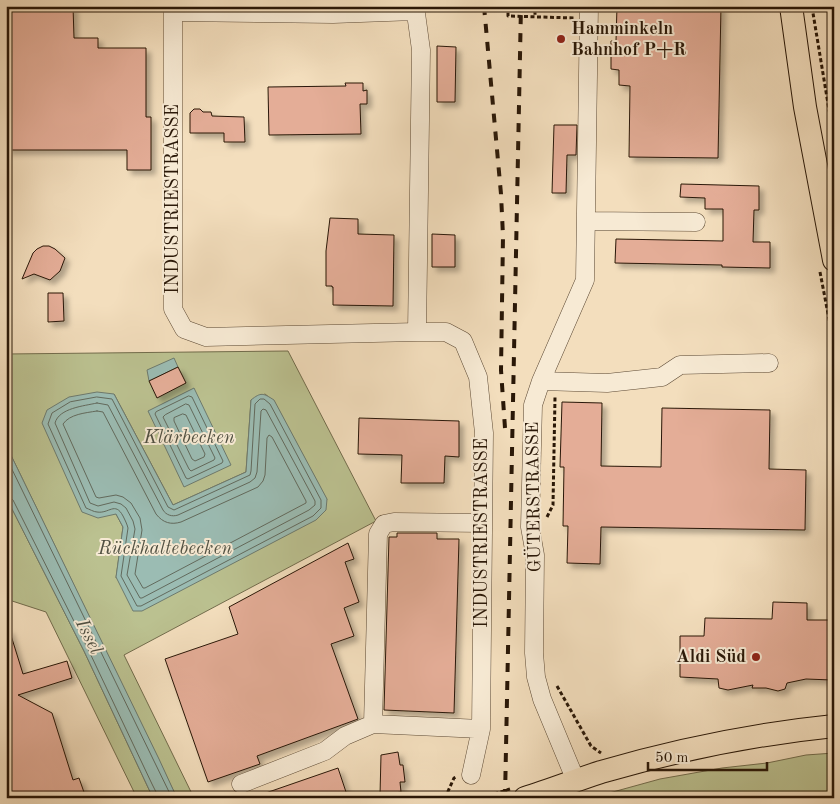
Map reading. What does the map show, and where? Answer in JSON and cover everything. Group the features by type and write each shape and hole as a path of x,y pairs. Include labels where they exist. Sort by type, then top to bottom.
{"main road":[{"path":"791,6 805,107 834,260"},
{"path":"525,798 600,772 679,752 789,730 834,726"}],"street":[{"name":"INDUSTRIESTRASSE","path":"417,332 421,50 415,9 333,14 173,9 173,308 184,329 206,337 446,332 463,341 478,377 484,433 481,729 471,775"},
{"name":"GÜTERSTRASSE","path":"576,781 542,698 536,677 534,653 535,555 530,527 533,405 541,381 585,280 586,64 589,12"},
{"path":"586,221 696,222"},
{"path":"541,381 607,383 662,377 680,365 769,363"},
{"path":"373,724 378,534 384,524 394,522 483,523"},
{"path":"241,784 325,751 345,736 373,724 481,729"}],"path":[{"path":"508,6 508,16 535,17 589,12"},
{"path":"530,6 535,17"},
{"path":"812,6 834,140"}],"green space":[{"path":"288,351 376,521 124,655 194,798 177,798 6,445 6,354","holes":["114,394 173,505 246,472 251,400 265,394 274,401 327,500 116,578 123,527 116,514"]},
{"path":"6,497 84,651 153,798 137,798 46,612 6,599"},
{"path":"834,753 834,798 591,798 660,779 722,768 767,763 806,755"}],"water":[{"name":"Klärbecken","path":"174,358 178,367 149,381 147,370"},
{"name":"Klärbecken","path":"194,388 231,465 184,487 148,411"},
{"name":"Rückhaltebecken","path":"97,392 114,394 173,505 246,472 251,400 262,394 267,396 274,400 327,499 326,510 316,520 142,611 133,611 116,577 123,527 116,514 98,518 82,512 42,423 47,410 69,397"},
{"name":"Issel","path":"6,445 177,798 153,798 84,651 6,497"}],"building":[{"path":"6,6 73,6 74,38 98,38 98,48 146,48 146,117 151,117 151,170 127,170 127,150 6,150"},
{"path":"617,6 721,6 718,158 629,157 630,86 619,85 619,70 611,69 611,41 616,41"},
{"path":"437,46 456,47 455,102 437,102"},
{"path":"345,83 363,83 363,91 367,90 367,104 360,104 361,134 269,135 268,87 346,86"},
{"path":"194,109 211,112 212,116 244,117 245,142 224,142 224,133 190,133 190,113"},
{"path":"554,125 577,125 576,155 567,155 566,193 552,193"},
{"path":"681,184 759,186 759,210 754,210 753,242 770,242 770,268 615,263 616,239 723,241 723,209 705,209 705,198 680,197"},
{"path":"330,218 358,219 358,234 394,235 393,306 333,305 333,287 326,286 326,251"},
{"path":"432,234 455,235 455,267 432,267"},
{"path":"43,246 55,249 65,258 60,271 50,280 34,274 22,279 33,253"},
{"path":"48,293 63,293 64,321 48,322"},
{"path":"178,367 186,383 157,398 149,381"},
{"path":"562,402 602,403 601,466 661,467 662,408 770,410 769,469 806,470 805,530 601,527 600,564 567,563 568,526 563,526 564,467 560,467"},
{"path":"359,418 459,421 459,457 445,456 444,483 401,483 402,455 358,454"},
{"path":"397,533 437,533 437,539 459,539 454,713 384,710 389,537 397,537"},
{"path":"348,543 354,559 345,562 359,602 344,608 354,636 331,644 358,719 257,756 260,764 208,782 165,659 238,634 229,607"},
{"name":"Aldi Süd","path":"773,602 807,603 807,620 833,620 832,680 806,679 787,683 785,689 778,691 766,688 752,688 753,685 728,690 719,688 718,679 680,677 680,636 704,636 705,618 772,619"},
{"path":"9,629 23,674 67,661 72,678 18,695 52,713 73,780 79,778 86,798 6,798 6,630"},
{"path":"398,752 400,765 403,765 405,782 400,782 401,792 380,795 381,755"},
{"path":"338,768 348,798 257,798 257,796"}],"railway":[{"path":"484,6 501,194 503,236 501,370 505,428"},
{"path":"505,798 521,6"}],"place":[{"name":"Hamminkeln Bahnhof P+R","path":"561,39"},
{"name":"Aldi Süd","path":"756,657"}]}
